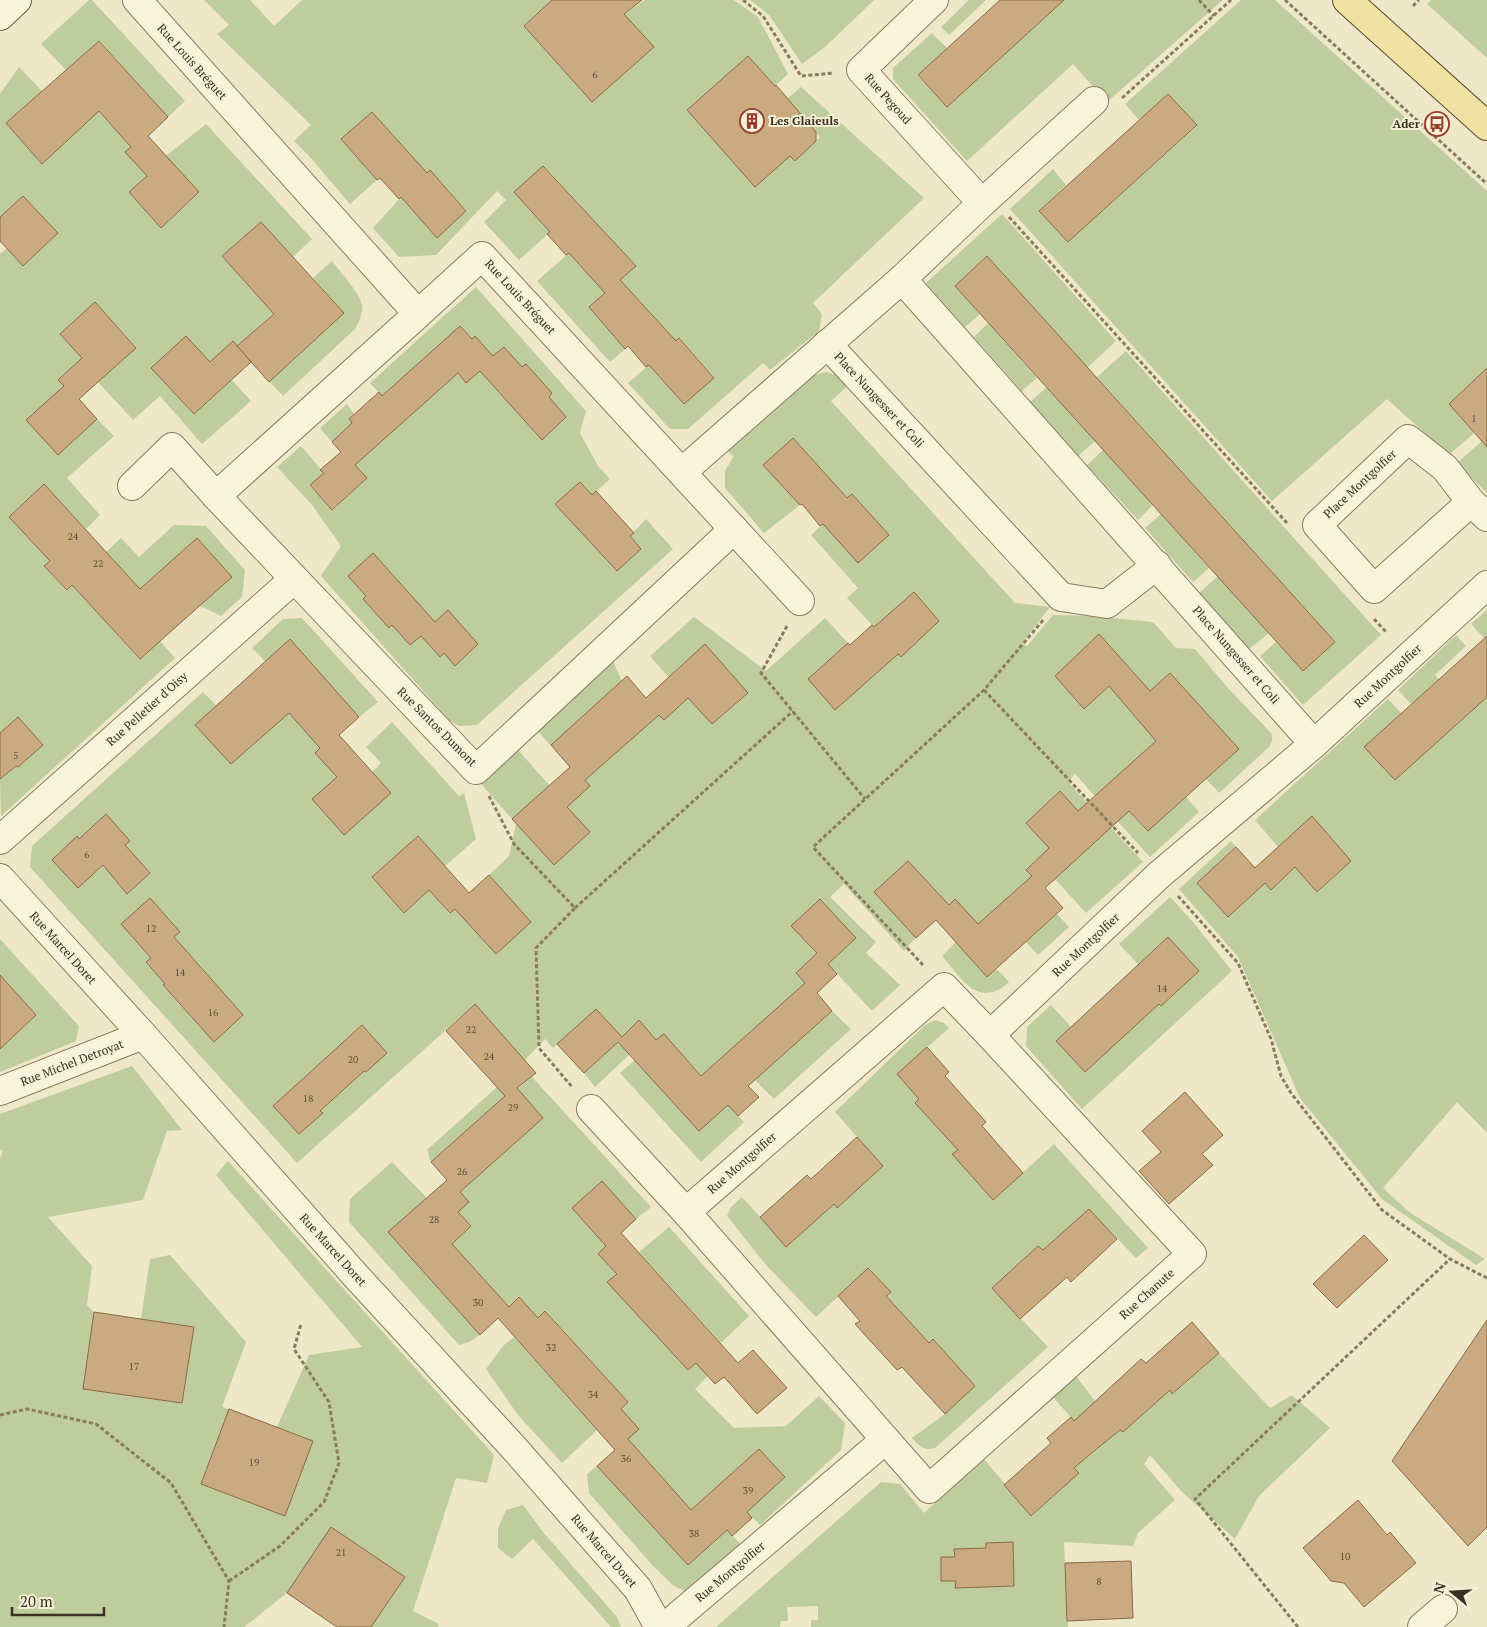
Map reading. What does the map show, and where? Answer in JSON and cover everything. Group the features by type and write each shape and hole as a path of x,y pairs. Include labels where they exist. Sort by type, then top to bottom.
{"main road":[{"path":"1347,0 1487,126"}],"street":[{"path":"0,16 17,0"},
{"name":"Rue Louis Bréguet","path":"136,0 418,314 482,256 800,601"},
{"name":"Rue Pegoud","path":"934,0 861,70 982,203"},
{"path":"902,279 982,203 1106,101"},
{"name":"Place Nungesser et Coli","path":"1061,597 828,344 902,279 1314,744"},
{"path":"216,496 418,314"},
{"path":"682,472 828,344"},
{"name":"Place Montgolfier","path":"1408,439 1445,468 1479,510 1374,589 1317,524 1408,439"},
{"name":"Rue Santos Dumont","path":"132,486 172,447 294,579 476,770 734,529"},
{"path":"1061,597 1107,604 1157,566"},
{"name":"Rue Pelletier d'Oisy","path":"0,840 294,579"},
{"name":"Rue Montgolfier","path":"990,1035 1159,875 1314,744 1487,585"},
{"name":"Rue Marcel Doret","path":"0,878 620,1568 638,1589 658,1627"},
{"path":"944,987 990,1035"},
{"name":"Rue Montgolfier","path":"686,1212 944,987"},
{"name":"Rue Michel Detroyat","path":"0,1091 143,1035"},
{"name":"Rue Chanute","path":"885,1440 929,1489 1192,1254 990,1035"},
{"path":"592,1109 686,1212 885,1440"},
{"name":"Rue Montgolfier","path":"665,1627 885,1440"},
{"path":"1422,1627 1443,1609"}],"path":[{"path":"743,0 763,16 801,76 861,70"},
{"path":"1199,0 1214,16"},
{"path":"1106,101 1214,16 1231,0"},
{"path":"1284,0 1487,184"},
{"path":"1413,6 1420,0"},
{"path":"1009,216 1288,524"},
{"path":"944,987 813,846 984,690 1061,597"},
{"path":"800,601 761,673 864,800"},
{"path":"1374,619 1387,633"},
{"path":"984,690 1159,875 1238,963 1271,1039 1281,1076 1291,1094 1382,1210 1450,1259 1487,1278"},
{"path":"592,1109 539,1048 536,948 576,908 793,711"},
{"path":"476,770 514,844 576,908"},
{"path":"1298,1627 1195,1499 1450,1259"},
{"path":"229,1581 280,1546 324,1502 339,1463 329,1402 294,1349 301,1324"},
{"path":"0,1415 27,1409 96,1424 171,1483 229,1581 224,1627"}],"green space":[{"path":"89,0 92,0 185,101 168,117 100,41 66,70 41,44"},
{"path":"204,0 250,0 274,26 302,0 552,0 524,26 592,102 653,47 624,14 645,0 734,0 758,17 788,74 775,86 748,56 687,110 790,156 795,161 820,137 787,99 801,87 924,198 813,303 822,314 819,331 770,370 763,363 688,429 670,429 628,383 649,365 684,404 714,377 680,338 676,341 620,280 635,266 599,226 595,229 576,208 580,205 544,166 514,192 550,232 519,260 484,222 506,200 497,191 436,255 399,257 373,228 401,197 437,238 466,210 430,170 427,173 372,112 341,139 377,180 350,204 294,141 311,125 217,34 229,25"},
{"path":"750,0 874,0 825,47 802,64 769,15"},
{"path":"969,0 986,0 949,35 941,27"},
{"path":"1064,0 1223,0 1107,102 1073,64 967,161 893,79 893,68 932,33 947,48 918,76 947,107"},
{"path":"1241,0 1275,0 1487,191 1487,368 1449,404 1474,433 1449,455 1387,399 1272,501 1010,209 1053,169 1066,185 1039,211 1068,242 1197,126 1168,94 1139,120 1125,104"},
{"path":"1431,0 1487,0 1487,58 1427,4"},
{"path":"19,67 42,91 6,123 42,164 76,132 83,94 131,147 147,176 129,192 161,228 199,193 166,156 206,124 312,239 293,257 261,222 222,256 253,291 292,297 237,346 210,362 152,368 193,414 232,380 251,401 202,444 160,396 133,420 98,382 136,347 95,302 60,334 82,358 58,380 114,436 67,478 100,515 86,529 44,484 9,517 50,561 44,566 66,590 72,585 139,659 160,641 175,658 1,816 0,779 16,766 18,767 43,745 18,717 0,733 0,254 7,248 23,266 58,233 23,196 0,217 0,94"},
{"path":"1002,214 1116,341 1087,368 987,256 955,286 980,314 965,327 926,283"},
{"path":"569,253 605,293 589,307 625,349 610,362 537,281"},
{"path":"332,261 354,289 360,300 362,308 360,317 355,329 283,396 269,381 344,313 313,278"},
{"path":"476,287 586,411 580,433 598,466 610,479 592,495 580,482 556,504 617,571 641,549 630,536 646,519 673,549 477,725 459,726 449,720 321,576 341,546 312,505 277,467 301,446 324,473 310,486 333,510 367,478 355,465 382,396 370,383","holes":["460,326 472,339 475,336 493,356 504,347 522,367 526,364 552,393 549,397 566,417 542,440 480,371 466,383 435,349","373,553 435,622 448,610 478,644 455,666 444,653 439,656 421,636 410,645 392,625 389,628 363,599 366,596 348,576"]},
{"path":"988,323 1037,378 1022,391 974,337"},
{"path":"1126,351 1381,635 1303,705 1260,656 1276,642 1303,671 1335,642 1097,377"},
{"path":"826,372 841,376 851,383 831,401 1015,603 1050,607 1022,643 1027,646 1053,615 1093,616 1153,622 1176,648 1195,649 1227,687 1272,734 1270,746 1219,793 1206,779 1239,749 1170,673 1150,691 1099,634 1055,676 1084,709 1109,686 1185,760 1106,786 1147,831 1186,797 1199,812 1150,857 1075,774 1068,782 1143,862 1086,913 1055,879 1101,836 1060,791 1026,823 1049,848 1026,869 1032,876 978,924 949,905 908,861 875,892 916,937 904,951 844,884 830,897 876,942 866,953 900,985 872,1011 828,964 856,938 820,899 792,926 817,953 796,973 805,983 718,1094 664,1034 656,1040 639,1020 622,1037 596,1009 553,1048 545,1039 518,1067 516,1051 475,1004 297,1163 30,867 32,846 203,692 216,705 196,725 231,764 268,732 274,695 320,748 315,753 337,777 312,799 344,835 390,793 372,772 381,763 366,747 392,722 459,796 464,793 476,839 445,866 418,836 372,877 404,913 429,890 449,913 455,909 496,954 531,922 488,876 509,856 516,824 554,865 590,832 567,807 590,786 585,780 659,715 664,720 688,698 712,724 748,694 705,645 668,677 650,656 694,617 766,671 825,618 848,643 808,679 835,709 898,654 901,657 939,621 914,592 874,627 847,598 858,588 811,535 823,524 858,563 889,535 852,494 847,498 793,438 763,465 800,505 764,533 725,488 725,471 734,456 727,451 806,379","holes":["106,815 130,841 78,888 52,860 77,837 79,839","143,865 150,873 127,894","150,899 180,932 174,937 243,1015 214,1042 163,986 165,984 146,963 151,958 121,924","362,1025 387,1053 320,1111 322,1114 299,1134 273,1106"]},
{"path":"1047,387 1095,441 1078,456 1030,402"},
{"path":"347,404 354,414 349,419 352,423 332,442 320,428"},
{"path":"1482,441 1487,447 1487,493 1457,463"},
{"path":"1103,450 1153,505 1138,520 1087,465"},
{"path":"1161,514 1209,568 1193,582 1145,528"},
{"path":"174,525 206,526 245,570 242,597 221,616 200,606 232,577 197,538 162,570 156,608 106,552 121,538 139,557"},
{"path":"1218,576 1269,633 1249,649 1199,593"},
{"path":"1487,610 1487,636 1484,638 1471,624"},
{"path":"302,618 378,702 359,717 354,711 266,662 252,648 283,619"},
{"path":"1456,635 1466,646 1435,675 1439,679 1411,704 1398,690"},
{"path":"613,661 622,681 551,746 537,730"},
{"path":"1487,697 1487,1133 1457,1102 1383,1188 1409,1212 1485,1259 1476,1265 1382,1199 1300,1098 1238,957 1179,889 1231,841 1236,847 1197,883 1228,917 1265,883 1271,889 1295,867 1318,892 1351,861 1312,817 1278,847 1255,820 1388,699 1401,713 1364,747 1395,780"},
{"path":"518,750 550,786 512,819 481,784"},
{"path":"1170,897 1194,923 1232,971 1082,1109 1026,1046 1027,1027 1051,1005 1071,1027 1056,1041 1085,1072 1159,1004 1161,1006 1198,971 1168,937 1138,964 1119,944"},
{"path":"1057,914 1069,927 1038,955 1026,942"},
{"path":"0,939 79,1026 76,1041 0,1072 0,1030 9,1040 36,1015 7,982 0,989"},
{"path":"956,942 987,977 997,969 1009,982 998,990 989,993 971,988 942,956"},
{"path":"832,1011 851,1029 774,1099 755,1080"},
{"path":"935,1020 944,1023 949,1028 897,1074 919,1099 958,1150 952,1154 993,1200 1054,1144 1148,1248 1136,1258 1089,1209 1043,1250 1038,1246 992,1288 1048,1347 935,1448 928,1449 919,1445 912,1438 945,1414 975,1386 933,1339 929,1343 886,1296 890,1292 869,1268 816,1317 766,1265 727,1216 731,1207 742,1197 787,1246 834,1204 837,1208 883,1166 835,1112 925,1025"},
{"path":"618,1042 630,1054 595,1087 584,1073"},
{"path":"635,1060 699,1131 728,1105 744,1122 701,1162 620,1073"},
{"path":"132,1066 182,1130 167,1131 143,1200 48,1217 92,1266 87,1305 94,1312 84,1389 182,1403 194,1327 141,1319 150,1259 170,1255 246,1342 222,1407 229,1409 201,1484 285,1516 313,1441 277,1427 309,1355 362,1347 216,1175 228,1161 494,1455 487,1483 456,1478 413,1611 439,1624 438,1627 371,1627 405,1577 331,1528 287,1593 244,1627 0,1627 0,1158 3,1151 0,1149 0,1114"},
{"path":"532,1077 651,1207 636,1219 602,1181 573,1208 606,1246 598,1254 617,1274 608,1282 688,1370 697,1363 708,1376 695,1389 734,1428 786,1426 819,1396 845,1423 841,1450 760,1525 747,1512 785,1477 759,1449 720,1484 711,1513 700,1502 662,1536 688,1565 727,1530 740,1544 686,1592 673,1585 653,1566 589,1493 587,1474 597,1466 632,1504 662,1477 628,1439 621,1409 628,1402 546,1311 538,1318 520,1298 509,1307 475,1269 445,1296 480,1335 469,1342 459,1345 349,1222 350,1199 392,1162 461,1236 471,1226 458,1212 460,1192 543,1118 517,1089"},
{"path":"497,1087 505,1096 431,1162 427,1150"},
{"path":"669,1227 749,1316 721,1343 639,1252"},
{"path":"514,1337 597,1430 562,1463 518,1415 486,1369 503,1346"},
{"path":"1219,1353 1270,1408 1292,1395 1330,1428 1259,1496 1235,1539 1182,1492 1150,1455 1144,1464 1175,1500 1138,1533 1133,1546 1064,1542 1068,1627 811,1627 811,1620 818,1620 818,1606 787,1607 788,1621 781,1621 780,1627 716,1627 881,1482 900,1484 924,1513 984,1459 1032,1516 1079,1473 1074,1468 1098,1448 1052,1396 1075,1375 1123,1432 1170,1390 1173,1394","holes":["1013,1542 1014,1586 956,1588 956,1581 941,1581 941,1558 955,1557 954,1549 986,1548 986,1543"]},
{"path":"523,1505 543,1532 617,1617 621,1627 611,1627 533,1539 512,1559 498,1548 498,1528 506,1510"}],"building":[{"path":"552,0 642,0 624,14 654,47 592,102 524,26"},
{"path":"1000,0 1064,0 947,107 918,75"},
{"path":"99,41 168,117 148,136 199,192 161,228 129,192 147,176 125,152 131,147 99,111 42,164 6,123"},
{"name":"Les Glaieuls","path":"748,56 776,85 816,132 816,141 795,161 790,156 755,187 687,110"},
{"path":"1168,94 1197,125 1068,242 1039,211"},
{"path":"372,112 427,173 430,170 466,211 437,238 401,197 399,199 380,178 377,180 341,139"},
{"path":"543,166 636,266 620,280 676,341 679,338 714,378 684,404 649,365 646,367 628,346 625,349 589,307 605,293 569,253 566,255 547,234 550,232 514,192"},
{"path":"23,196 58,233 23,266 0,241 0,217"},
{"path":"261,222 344,313 269,382 237,346 274,314 222,256"},
{"path":"987,256 1335,642 1303,671 955,286"},
{"path":"95,302 136,348 79,399 97,419 58,455 26,420 64,386 58,380 82,358 60,334"},
{"path":"460,326 472,339 475,336 493,356 504,347 522,367 526,364 552,393 549,397 566,417 542,440 480,371 466,383 458,373 355,465 367,478 332,510 310,485 324,473 320,470 341,452 332,442 352,423 349,419 379,392 382,396"},
{"path":"186,336 210,362 233,341 251,362 194,414 151,368"},
{"path":"1487,368 1487,447 1449,404"},
{"path":"793,438 847,498 852,494 889,535 858,563 823,524 820,526 802,504 800,505 763,465"},
{"path":"580,482 592,495 596,491 634,533 630,536 641,549 617,571 555,504"},
{"path":"44,484 140,589 197,538 232,577 140,659 72,585 67,590 44,566 50,561 9,517"},
{"path":"373,553 435,622 448,610 478,644 455,666 444,653 440,657 421,636 410,645 392,625 389,628 363,599 366,596 348,576"},
{"path":"914,592 939,621 901,657 898,654 835,710 808,679 848,643 850,645 872,625 874,627"},
{"path":"1099,634 1150,691 1170,673 1239,749 1148,831 1129,811 1045,888 1063,908 987,977 936,920 916,938 874,892 908,861 949,905 955,899 978,924 1032,876 1026,870 1049,848 1026,823 1060,791 1078,811 1156,741 1109,686 1084,709 1055,676"},
{"path":"1487,636 1487,697 1395,780 1364,747"},
{"path":"290,639 359,717 339,735 391,793 344,835 312,799 337,777 315,753 320,748 289,713 231,764 195,725"},
{"path":"705,644 748,693 712,724 688,698 664,720 659,715 585,780 590,786 567,807 590,832 554,865 512,819 570,767 551,745 627,676 646,698"},
{"path":"18,717 43,745 18,767 16,766 0,779 0,733"},
{"path":"106,814 130,841 125,845 150,873 127,894 103,865 78,888 52,860 77,836 79,839"},
{"path":"1312,816 1351,861 1317,892 1295,867 1271,890 1265,883 1228,917 1197,883 1236,847 1255,868"},
{"path":"418,836 469,893 489,875 531,922 496,954 455,909 450,913 429,890 404,913 372,877"},
{"path":"150,898 180,932 174,937 243,1015 214,1042 163,985 165,984 146,962 151,958 121,924"},
{"path":"820,899 856,938 828,964 837,974 817,993 832,1011 748,1086 759,1097 738,1116 728,1105 699,1131 618,1042 584,1073 557,1044 596,1009 622,1037 639,1020 656,1040 664,1034 701,1076 805,983 796,973 817,953 791,926"},
{"path":"1168,937 1199,971 1161,1006 1159,1004 1085,1072 1056,1041"},
{"path":"0,975 36,1015 0,1049"},
{"path":"475,1004 536,1073 517,1088 543,1118 460,1192 469,1202 458,1212 471,1226 452,1244 509,1307 519,1297 538,1318 545,1311 628,1402 621,1409 639,1429 628,1439 691,1510 759,1449 785,1477 747,1512 752,1518 732,1536 727,1530 688,1565 597,1466 615,1450 498,1318 480,1335 388,1232 447,1180 431,1162 505,1096 446,1031"},
{"path":"362,1025 387,1053 320,1111 323,1113 299,1134 273,1106"},
{"path":"927,1047 949,1072 945,1076 986,1122 982,1126 1023,1173 993,1200 952,1154 958,1150 915,1103 919,1099 897,1074"},
{"path":"1185,1092 1223,1135 1202,1154 1213,1165 1169,1204 1139,1171 1161,1152 1142,1131"},
{"path":"857,1137 883,1166 837,1208 834,1204 786,1247 760,1217 807,1175 811,1179"},
{"path":"602,1181 636,1219 621,1233 738,1363 753,1350 787,1388 757,1414 724,1377 715,1384 696,1363 688,1370 607,1282 617,1274 598,1254 606,1246 572,1208"},
{"path":"1089,1209 1117,1239 1071,1282 1067,1277 1020,1319 992,1288 1038,1246 1043,1250"},
{"path":"1364,1235 1388,1260 1337,1308 1313,1284"},
{"path":"868,1268 891,1292 886,1296 929,1343 933,1339 975,1386 945,1414 902,1367 897,1370 855,1324 860,1321 838,1296"},
{"path":"94,1312 194,1327 182,1403 83,1389"},
{"path":"1487,1320 1487,1527 1468,1546 1392,1461"},
{"path":"1192,1322 1219,1353 1172,1394 1170,1390 1123,1432 1120,1430 1074,1468 1079,1473 1031,1516 1004,1485 1051,1443 1047,1438 1071,1417 1074,1421 1141,1359 1146,1363"},
{"path":"229,1409 313,1441 285,1516 201,1484"},
{"path":"1358,1500 1387,1535 1390,1532 1416,1563 1364,1607 1344,1583 1331,1581 1303,1548"},
{"path":"331,1527 405,1577 371,1627 337,1627 287,1593"},
{"path":"1013,1542 1014,1586 955,1588 956,1581 941,1581 941,1557 955,1557 954,1549 986,1548 986,1543"},
{"path":"1131,1561 1133,1618 1067,1621 1065,1563"}],"place":[{"name":"Les Glaieuls","path":"752,121"},
{"name":"Ader","path":"1437,124"}]}
